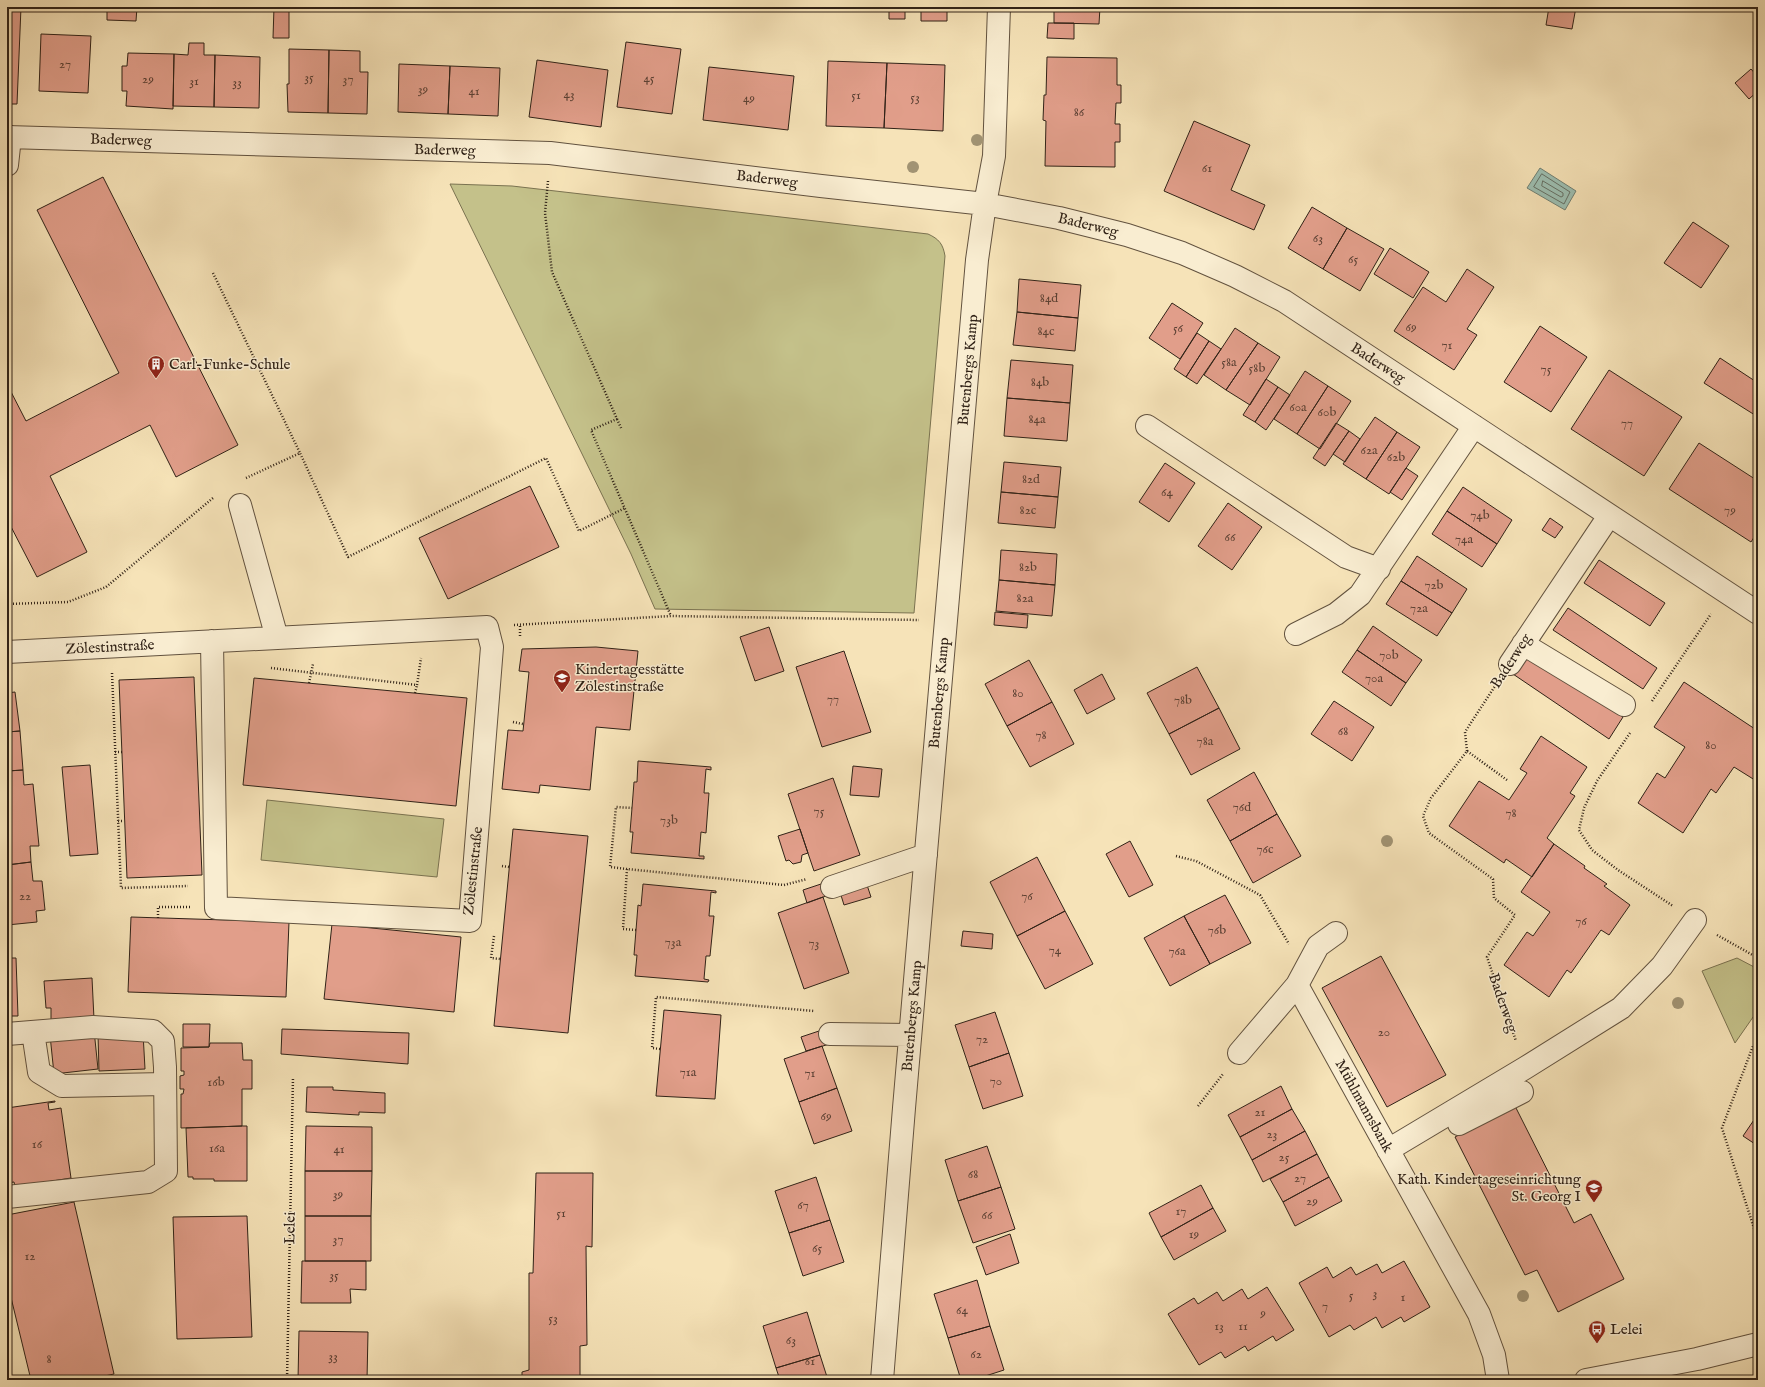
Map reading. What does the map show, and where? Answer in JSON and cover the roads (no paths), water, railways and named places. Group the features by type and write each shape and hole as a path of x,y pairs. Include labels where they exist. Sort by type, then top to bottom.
{"street":[{"name":"Butenbergs Kamp","path":"882,1380 945,621 977,260 994,156 998,7"},
{"name":"Baderweg","path":"8,137 550,153 821,186 985,204 1059,218 1127,235 1182,253 1235,276 1284,301 1758,613"},
{"path":"7,165 8,137"},
{"path":"1147,426 1346,557 1379,569"},
{"path":"1296,634 1336,614 1360,594 1379,569 1474,426"},
{"path":"240,505 273,638"},
{"name":"Baderweg","path":"1510,664 1609,516"},
{"name":"Zölestinstraße","path":"7,652 111,647 212,641 487,627 492,647 470,921 216,908 217,885 212,641"},
{"path":"1523,644 1633,710"},
{"path":"822,882 926,855"},
{"path":"1390,1154 1621,1008 1662,966 1695,920"},
{"path":"1239,1053 1297,985 1318,946 1336,933"},
{"name":"Mühlmannsbank","path":"1297,985 1479,1314 1494,1355 1498,1380"},
{"path":"7,1034 93,1027 153,1031 163,1041 166,1171 148,1182 7,1197"},
{"path":"33,1032 39,1072 62,1086 165,1084"},
{"path":"830,1034 910,1035"},
{"path":"1390,1154 1522,1092"},
{"path":"1586,1380 1697,1359 1758,1344"}],"water":[{"path":"1540,168 1576,191 1565,210 1527,188"}],"place":[{"name":"Carl-Funke-Schule","path":"156,379"},
{"name":"Kindertagesstätte Zölestinstraße","path":"562,693"},
{"name":"Kath. Kindertageseinrichtung St. Georg I","path":"1594,1203"},
{"name":"Lelei","path":"1597,1344"}]}
